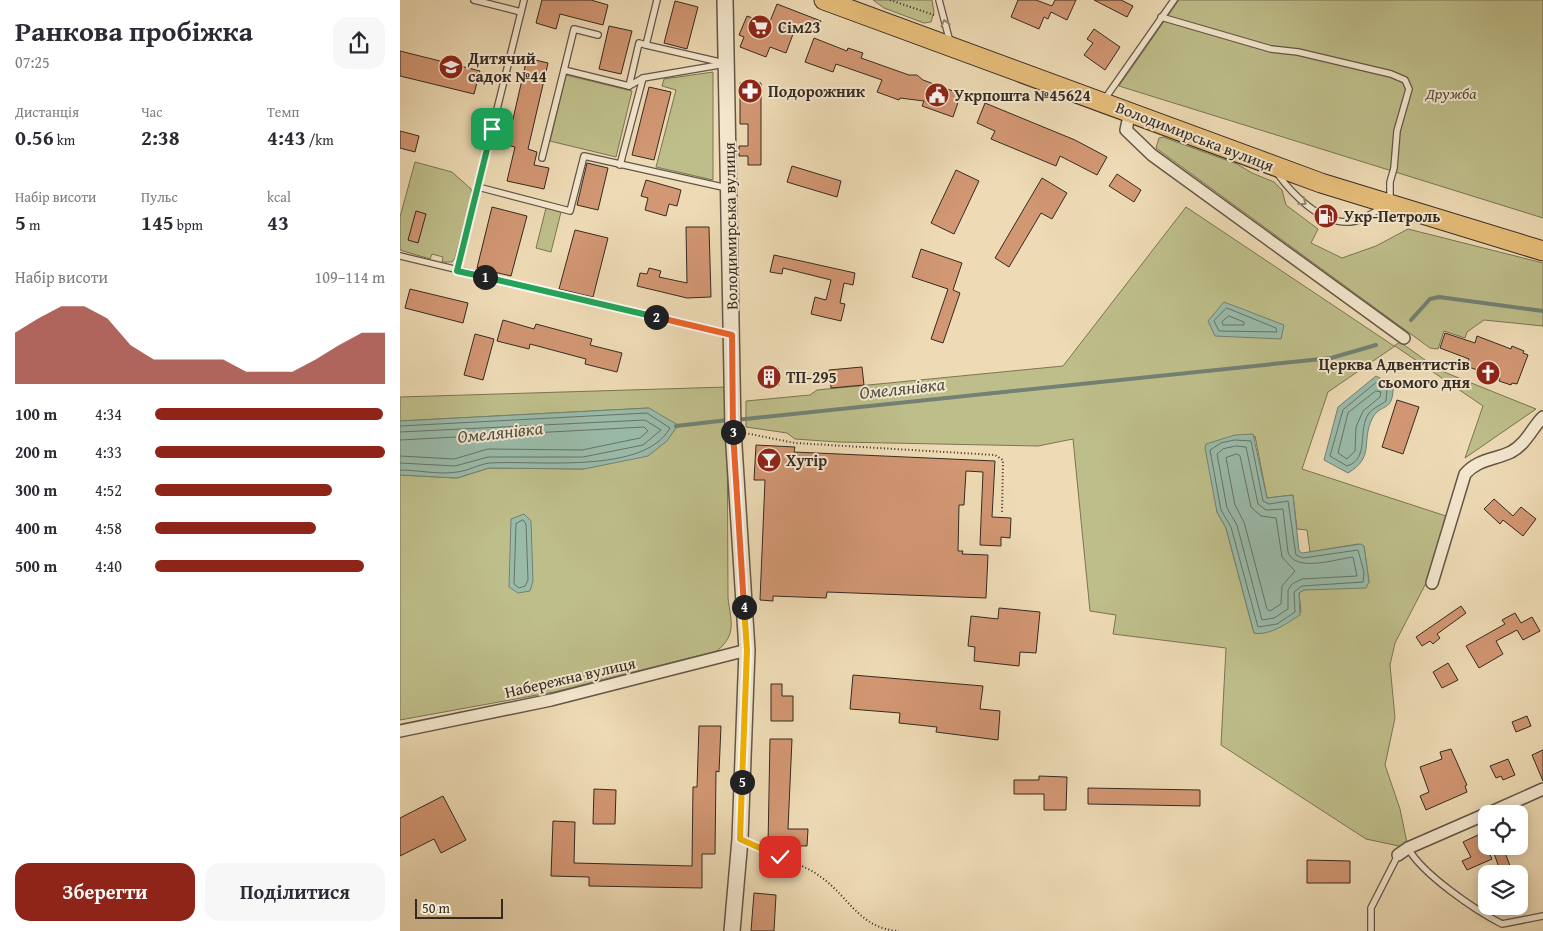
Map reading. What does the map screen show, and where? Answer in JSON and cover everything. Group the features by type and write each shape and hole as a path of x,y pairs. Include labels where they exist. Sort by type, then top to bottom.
{"main road":[{"name":"Володимирська вулиця","path":"824,0 852,5 951,47 1272,165 1543,251"}],"street":[{"name":"Володимирська вулиця","path":"725,0 733,427 747,650 740,839 732,931"},
{"path":"1130,112 1126,130 1152,155 1404,338"},
{"path":"1432,583 1465,474 1479,462 1511,451 1527,439 1543,417"},
{"name":"Набережна вулиця","path":"400,731 551,700 747,650"},
{"path":"1507,805 1543,789"},
{"path":"1398,855 1408,848 1478,817"}],"lane":[{"path":"474,0 521,12"},
{"path":"457,271 524,0"},
{"path":"646,45 657,0"},
{"path":"939,0 951,47"},
{"path":"1103,102 1174,0"},
{"path":"1161,17 1271,49 1298,52 1400,77 1405,80 1409,89 1397,130 1394,168 1390,182 1390,204 1348,222 1326,216 1300,201 1272,165"},
{"path":"542,158 574,29 598,35"},
{"path":"629,86 639,43 727,64"},
{"path":"564,70 629,86 643,78 727,64"},
{"path":"620,165 643,78"},
{"path":"478,187 570,211 584,156 729,189"},
{"path":"400,256 732,335"},
{"path":"1408,848 1413,857 1426,871 1502,924 1543,916"},
{"path":"1370,931 1371,908 1398,855"}],"path":[{"path":"890,0 934,15"},
{"path":"733,427 794,443 995,455 1003,460 1002,513"},
{"path":"740,839 820,876 868,922 887,930 899,931"}],"green space":[{"path":"873,0 932,0 934,12 931,22 924,23 884,8"},
{"name":"Дружба","path":"1179,0 1543,0 1543,218 1119,86"},
{"path":"713,72 713,180 656,167 676,90 662,86 664,79"},
{"path":"566,75 632,91 616,157 550,141"},
{"path":"1163,137 1237,164 1252,173 1274,182 1282,190 1286,205 1318,229 1311,243 1342,258 1376,246 1408,229 1543,263 1543,326 1484,320 1467,332 1465,338 1444,331 1438,349 1430,348 1156,148 1159,138"},
{"path":"415,162 452,172 471,189 472,196 455,258 452,262 442,262 443,257 432,254 430,259 400,250 400,217"},
{"path":"1186,207 1394,346 1400,342 1439,370 1536,409 1465,458 1483,406 1395,346 1328,392 1302,469 1449,517 1426,583 1395,643 1390,665 1395,718 1385,765 1400,809 1408,848 1366,839 1221,745 1226,648 1113,634 1116,615 1090,611 1073,439 1038,446 838,442 795,439 787,433 746,427 746,401 810,395 817,390 1063,366","holes":["1255,436 1267,498 1293,495 1297,529 1307,530 1310,552 1358,544 1364,546 1369,582 1304,590 1299,593 1301,612 1272,630 1254,633 1226,528 1217,512 1215,497"]},
{"path":"546,208 561,212 551,252 536,248"},
{"path":"727,387 728,598 731,627 728,639 723,645 717,651 554,692 400,720 400,475 457,478 489,468 584,469 649,408 400,421 400,397"}],"water":[{"path":"1224,302 1284,325 1281,339 1215,336 1208,321"},
{"path":"1376,376 1393,385 1393,394 1389,404 1375,414 1372,419 1367,435 1365,455 1362,461 1348,473 1324,460 1338,407"},
{"path":"649,408 678,425 667,441 648,456 584,469 489,468 457,478 400,475 400,421"},
{"path":"1253,434 1267,498 1293,495 1299,551 1302,553 1361,544 1364,546 1369,582 1366,588 1304,590 1299,593 1300,615 1266,633 1254,633 1226,528 1217,512 1205,448 1206,444 1235,435"},
{"path":"524,514 531,521 533,581 530,591 518,593 509,587 511,519"}],"building":[{"path":"542,0 591,0 608,5 603,25 560,14 556,29 536,23"},
{"path":"1018,0 1036,0 1052,6 1055,0 1076,0 1067,20 1051,12 1048,19 1044,17 1039,29 1011,17"},
{"path":"1094,0 1121,0 1133,6 1127,17"},
{"path":"675,1 698,7 687,49 664,43"},
{"path":"777,4 821,21 816,33 796,26 786,53 770,47 766,57 740,47 744,37 739,35 747,16 769,24"},
{"path":"609,26 632,31 621,74 599,69"},
{"path":"1094,29 1120,47 1105,70 1084,55 1093,43 1087,39"},
{"path":"814,38 847,51 848,48 863,53 861,58 909,75 917,75 923,80 961,94 953,117 922,106 924,101 900,98 899,100 877,92 882,80 836,64 833,72 805,62"},
{"path":"400,51 480,71 474,94 400,76"},
{"path":"527,58 548,63 528,149 537,152 534,165 549,168 544,189 507,181 515,147 507,145"},
{"path":"740,83 761,83 761,165 748,165 748,156 739,156 739,146 748,146 748,124 740,124"},
{"path":"649,87 671,92 654,160 632,155"},
{"path":"985,103 1075,140 1107,157 1097,175 1060,156 1056,166 991,139 995,131 977,123"},
{"path":"400,131 419,136 415,152 400,148"},
{"path":"587,163 608,168 598,210 577,205"},
{"path":"792,166 841,181 837,197 787,182"},
{"path":"956,170 979,181 954,234 931,223"},
{"path":"1117,174 1141,190 1134,202 1109,186"},
{"path":"1042,178 1067,193 1052,219 1041,213 1009,267 995,258"},
{"path":"646,180 681,190 677,206 669,204 666,216 645,210 648,198 641,196"},
{"path":"492,207 527,216 511,276 477,268"},
{"path":"416,211 426,214 418,243 408,240"},
{"path":"686,227 709,227 711,297 687,298 637,286 640,273 647,274 649,268 661,271 659,277 687,283"},
{"path":"575,230 608,238 593,297 559,289"},
{"path":"921,249 962,263 953,290 960,293 943,343 931,339 948,289 912,277"},
{"path":"774,255 855,273 853,285 844,283 840,303 845,304 841,321 811,314 815,297 826,300 831,280 783,268 782,274 770,272"},
{"path":"410,289 468,303 463,323 405,308"},
{"path":"503,320 534,329 536,324 592,339 590,345 622,353 617,372 585,364 586,359 530,344 529,349 497,341"},
{"path":"1445,333 1475,343 1477,336 1511,349 1512,346 1524,351 1523,353 1528,355 1517,384 1512,383 1511,385 1499,381 1500,378 1466,366 1469,359 1440,348"},
{"path":"475,334 494,339 483,380 464,375"},
{"path":"862,367 864,385 831,388 829,370"},
{"name":"ТП-295","path":"778,368 779,385 761,386 760,369"},
{"path":"1397,400 1419,407 1403,454 1382,447"},
{"path":"756,445 795,447 794,452 995,461 992,517 1011,518 1010,538 1001,537 1001,546 980,545 983,472 966,471 964,505 959,505 958,551 963,551 962,554 988,555 986,598 827,592 826,598 773,596 773,601 760,600 765,480 754,480"},
{"path":"1494,499 1513,516 1521,507 1536,519 1523,536 1503,520 1500,524 1484,509"},
{"path":"1461,606 1466,613 1437,634 1440,638 1433,644 1430,641 1422,646 1416,637"},
{"path":"999,608 1040,612 1036,653 1020,652 1019,666 974,661 975,647 968,646 971,616 998,619"},
{"path":"1515,613 1521,623 1532,617 1540,631 1523,640 1517,630 1496,641 1503,654 1479,668 1466,646 1505,624 1502,620"},
{"path":"1448,663 1458,680 1442,688 1433,672"},
{"path":"853,675 983,686 980,709 1000,711 998,740 936,732 937,727 899,723 900,713 850,709"},
{"path":"771,684 782,684 782,696 793,696 793,721 771,721"},
{"path":"1527,716 1531,726 1516,732 1512,722"},
{"path":"699,726 721,726 719,772 716,771 715,854 702,854 702,888 589,886 589,877 551,876 553,821 575,822 574,863 692,866 693,787 697,787"},
{"path":"770,739 792,739 788,829 808,829 807,846 768,845"},
{"path":"1451,749 1467,785 1465,786 1467,792 1426,810 1420,796 1429,792 1420,767 1442,759 1440,752"},
{"path":"1543,750 1543,781 1532,755"},
{"path":"1508,759 1515,775 1503,780 1501,776 1496,778 1490,766"},
{"path":"1039,776 1067,777 1066,810 1044,810 1044,794 1014,794 1014,780 1039,780"},
{"path":"1088,788 1200,790 1200,806 1088,804"},
{"path":"594,789 616,790 615,824 593,824"},
{"path":"443,796 466,840 441,853 434,839 400,856 400,818"},
{"path":"1478,835 1478,855 1490,855 1492,859 1467,870 1462,861 1471,857 1463,842"},
{"path":"1494,855 1506,855 1510,865 1498,865"},
{"path":"1307,860 1350,861 1350,883 1307,883"},
{"path":"754,893 776,895 774,931 751,931"}],"waterway":[{"name":"Омелянівка","path":"1411,320 1430,299 1439,297 1543,311"},
{"name":"Омелянівка","path":"735,420 1331,358 1376,345"},
{"name":"Омелянівка","path":"676,426 728,420"}],"place":[{"name":"Сім23","path":"760,27"},
{"name":"Дитячий садок №44","path":"451,67"},
{"name":"Подорожник","path":"750,91"},
{"name":"Укрпошта №45624","path":"937,95"},
{"name":"Укр-Петроль","path":"1326,216"},
{"name":"Церква Адвентистів сьомого дня","path":"1488,373"},
{"name":"ТП-295","path":"769,377"},
{"name":"Хутір","path":"769,460"}],"route":[{"path":"492,129 457,271 732,335 733,430 747,650 740,839 780,857"}]}
